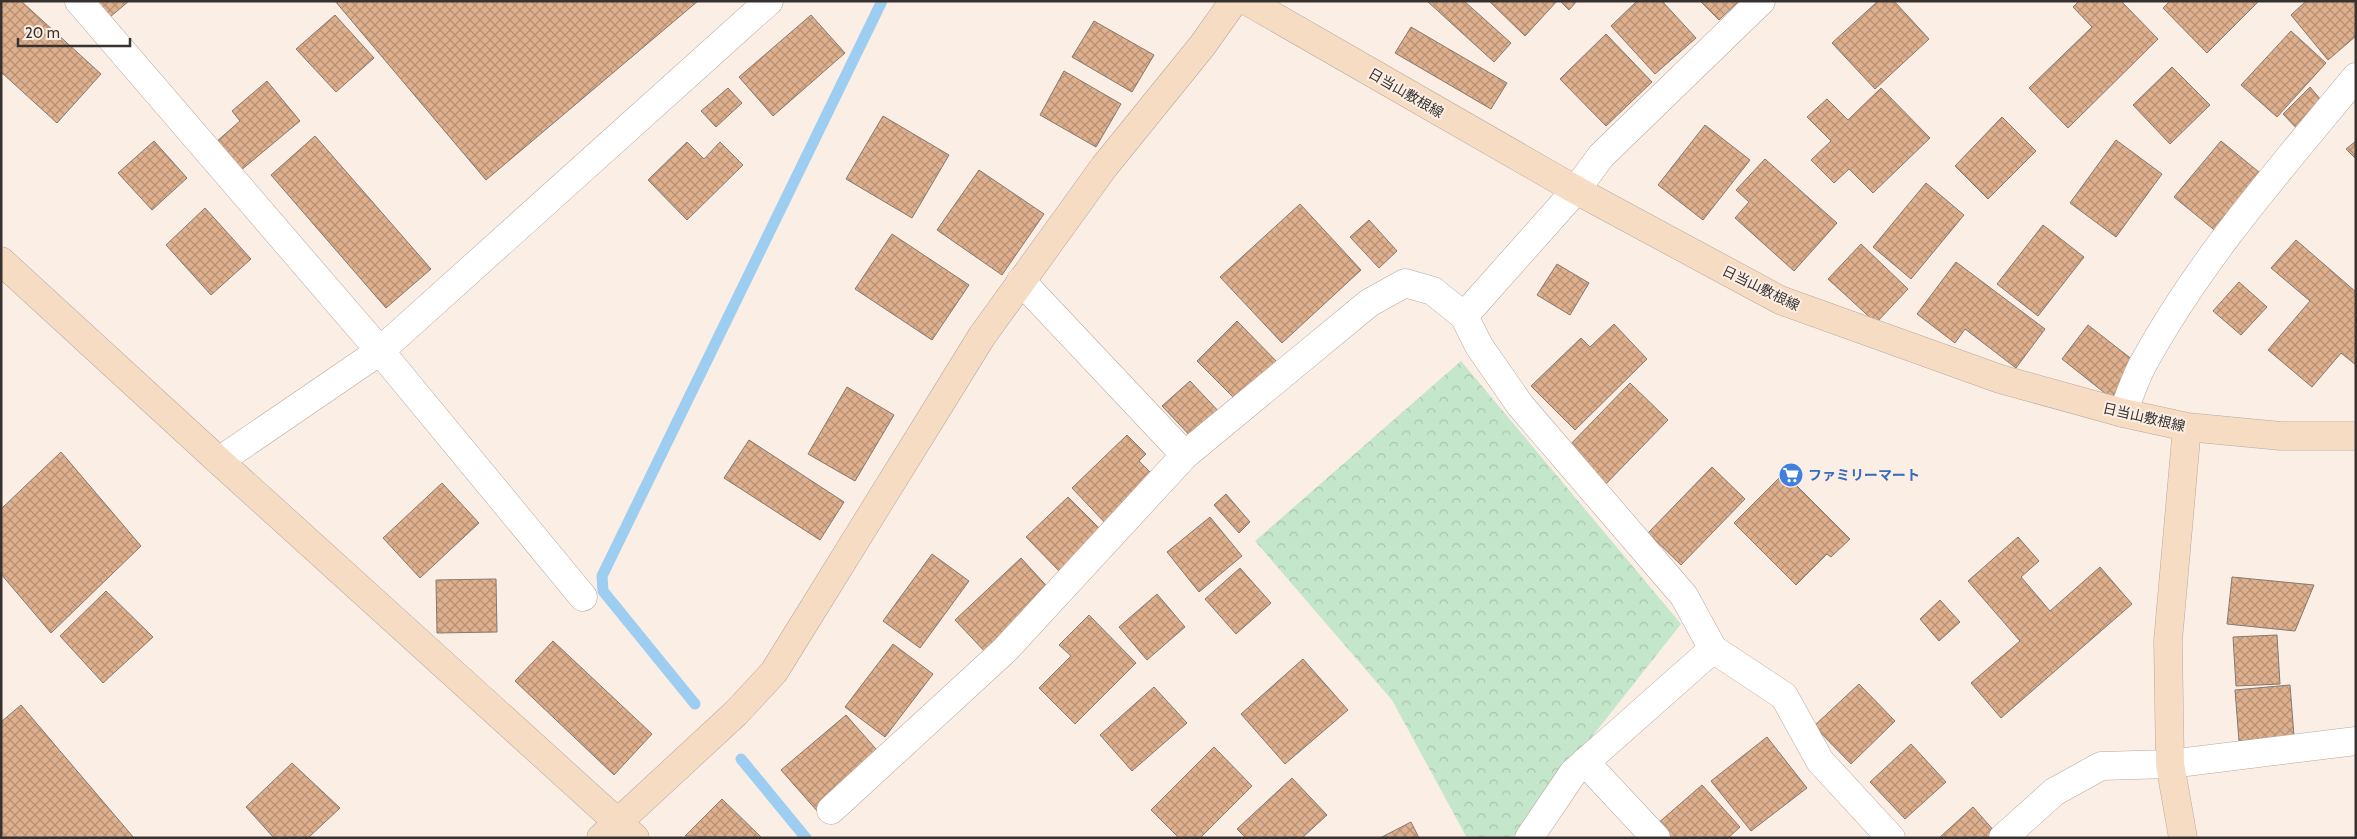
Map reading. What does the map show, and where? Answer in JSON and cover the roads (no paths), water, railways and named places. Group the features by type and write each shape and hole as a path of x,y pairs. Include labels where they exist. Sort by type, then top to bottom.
{"street":[{"path":"79,1 380,351 584,597"},
{"path":"219,462 380,351 769,1"},
{"path":"1,261 618,833 774,672 982,336 1104,167 1202,46 1234,1"},
{"name":"日当山敷根線","path":"1247,1 1576,190 1780,300 2000,379 2123,413 2187,427 2282,436 2356,436"},
{"path":"1464,316 1576,190 1602,156 1761,1"},
{"path":"2123,413 2142,365 2195,278 2247,208 2356,77"},
{"path":"1021,281 1185,455"},
{"path":"831,810 1005,650 1185,455 1369,303 1405,283 1433,291 1464,316 1479,346 1520,405 1684,596 1713,649 1784,696 1820,761 1891,838"},
{"path":"2183,838 2170,764 2168,641 2187,427"},
{"path":"1529,838 1573,773 1713,649"},
{"path":"2003,838 2054,792 2101,766 2170,764 2356,741"},
{"path":"1585,762 1656,838"}],"waterway":[{"path":"695,704 603,591 602,576 882,1"},
{"path":"741,759 806,838"}],"place":[{"name":"ファミリーマート","path":"1791,475"}]}
